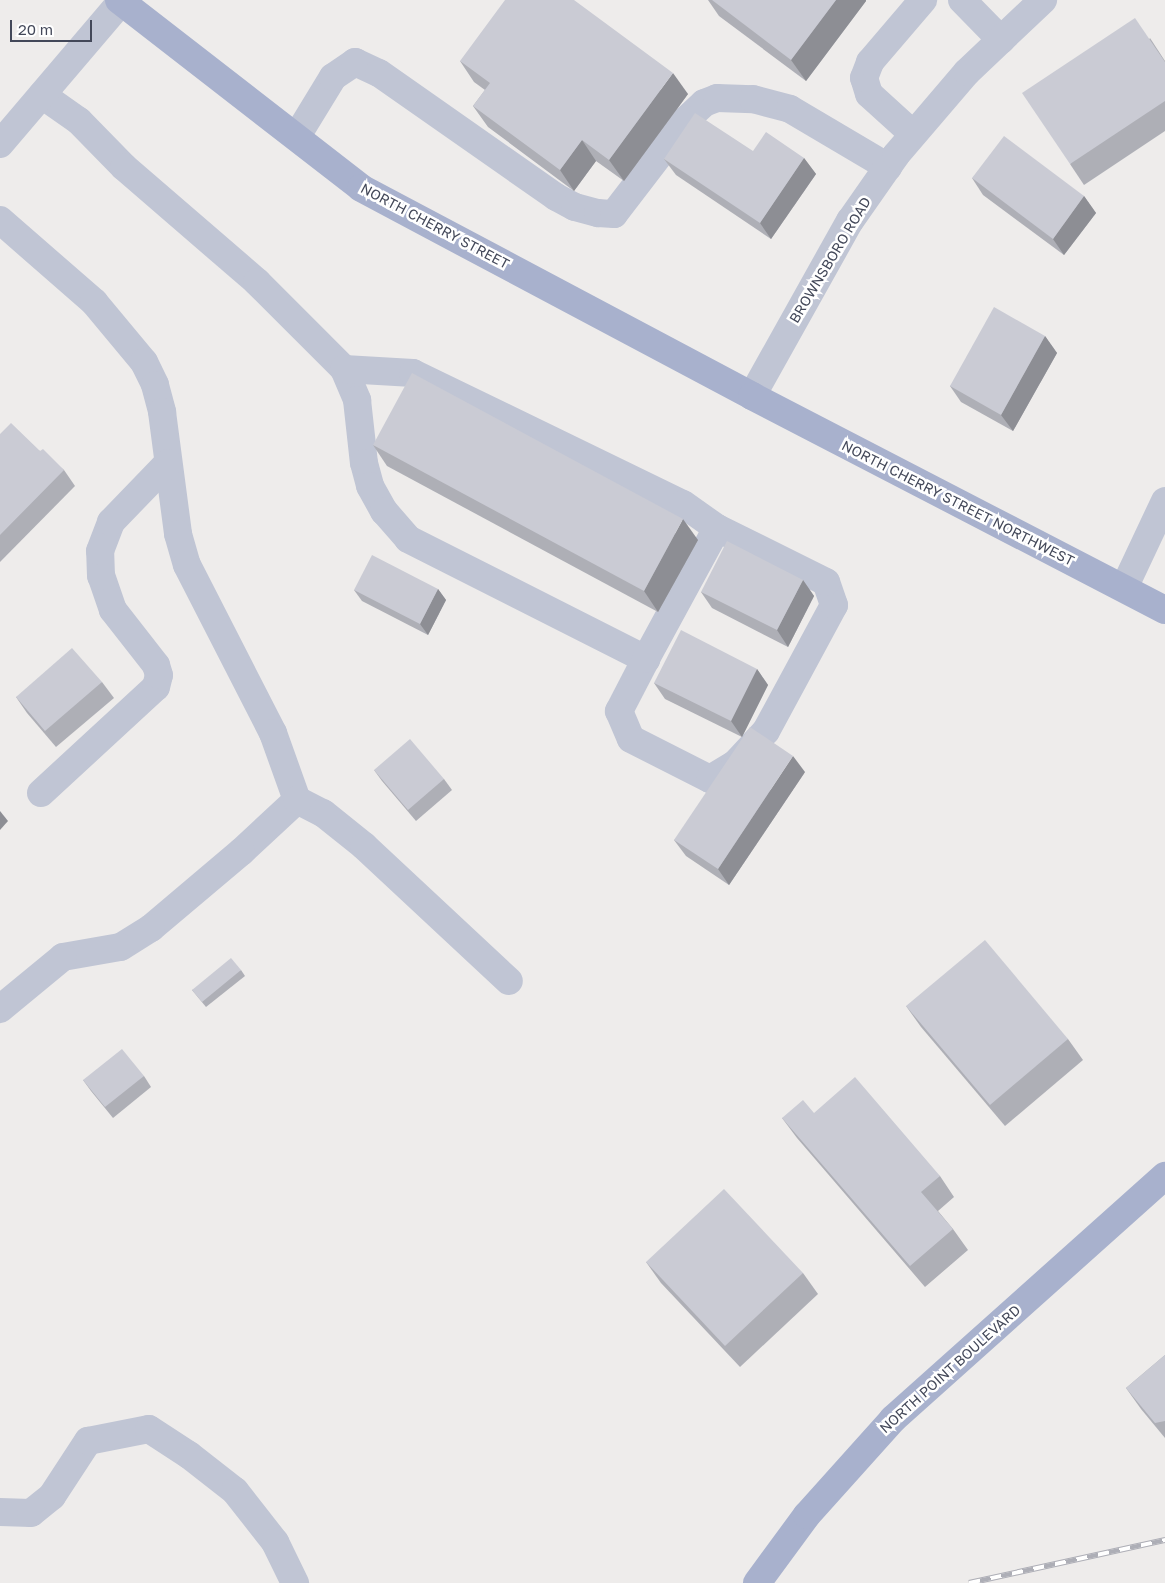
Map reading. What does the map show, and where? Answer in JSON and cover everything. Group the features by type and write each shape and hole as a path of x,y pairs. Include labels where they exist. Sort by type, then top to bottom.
{"main road":[{"name":"NORTH CHERRY STREET","path":"120,1 297,136 360,188 752,396"},
{"name":"NORTH CHERRY STREET NORTHWEST","path":"752,396 1165,610"},
{"name":"NORTH POINT BOULEVARD","path":"757,1583 807,1515 893,1419 1165,1176"}],"street":[{"path":"913,134 869,94 864,78 870,62 922,0"},
{"path":"962,0 1002,40"},
{"name":"BROWNSBORO ROAD","path":"752,396 850,221 888,167 913,134 968,72 1043,0"},
{"path":"0,144 120,1"},
{"path":"297,136 334,77 354,62 378,73 556,197 576,207 598,213 614,214 687,119 704,103 717,98 753,99 790,109 888,167"},
{"path":"42,95 79,122 124,167 257,282 344,369 357,400 364,463 370,486 384,511 408,539 646,659"},
{"path":"0,220 94,302 144,362 162,412 178,534 186,565 274,733 297,800 323,813 364,846 509,981"},
{"path":"344,369 413,373 683,504 717,528 826,582 834,605 766,731 735,764 710,779 631,739 620,711 717,528"},
{"path":"40,793 156,687 159,675 156,665 114,610 100,576 100,550 111,522 168,463"},
{"path":"1124,588 1165,501"},
{"path":"0,1009 63,957 120,947 151,928 241,852 297,800"},
{"path":"0,1512 31,1513 52,1496 88,1441 149,1429 189,1454 235,1491 275,1542 295,1583"}],"building":[{"path":"505,0 574,0 673,73 609,160 582,140 560,170 473,106 490,83 460,61"},
{"path":"712,0 836,0 791,60"},
{"path":"1135,18 1165,62 1165,101 1070,164 1022,93"},
{"path":"695,113 753,151 766,132 804,158 760,223 664,159"},
{"path":"1004,136 1084,196 1053,239 972,178"},
{"path":"994,307 1045,336 1001,415 950,386"},
{"path":"412,373 683,519 644,591 373,445"},
{"path":"11,423 40,451 43,449 64,470 0,535 0,434"},
{"path":"727,541 803,580 777,630 701,592"},
{"path":"372,555 438,589 420,624 354,590"},
{"path":"681,630 757,669 731,721 654,683"},
{"path":"72,648 102,682 45,731 16,697"},
{"path":"750,727 793,756 718,869 674,840"},
{"path":"410,739 444,779 408,810 374,770"},
{"path":"985,940 1068,1039 990,1105 906,1006"},
{"path":"231,958 241,970 202,1002 192,990"},
{"path":"122,1049 144,1076 105,1107 83,1080"},
{"path":"855,1077 940,1176 921,1192 953,1229 910,1266 782,1118 803,1100 814,1113"},
{"path":"724,1189 803,1273 725,1346 646,1262"},
{"path":"1165,1355 1165,1421 1155,1423 1126,1388"}],"railway":[{"path":"969,1583 1165,1540"}]}
